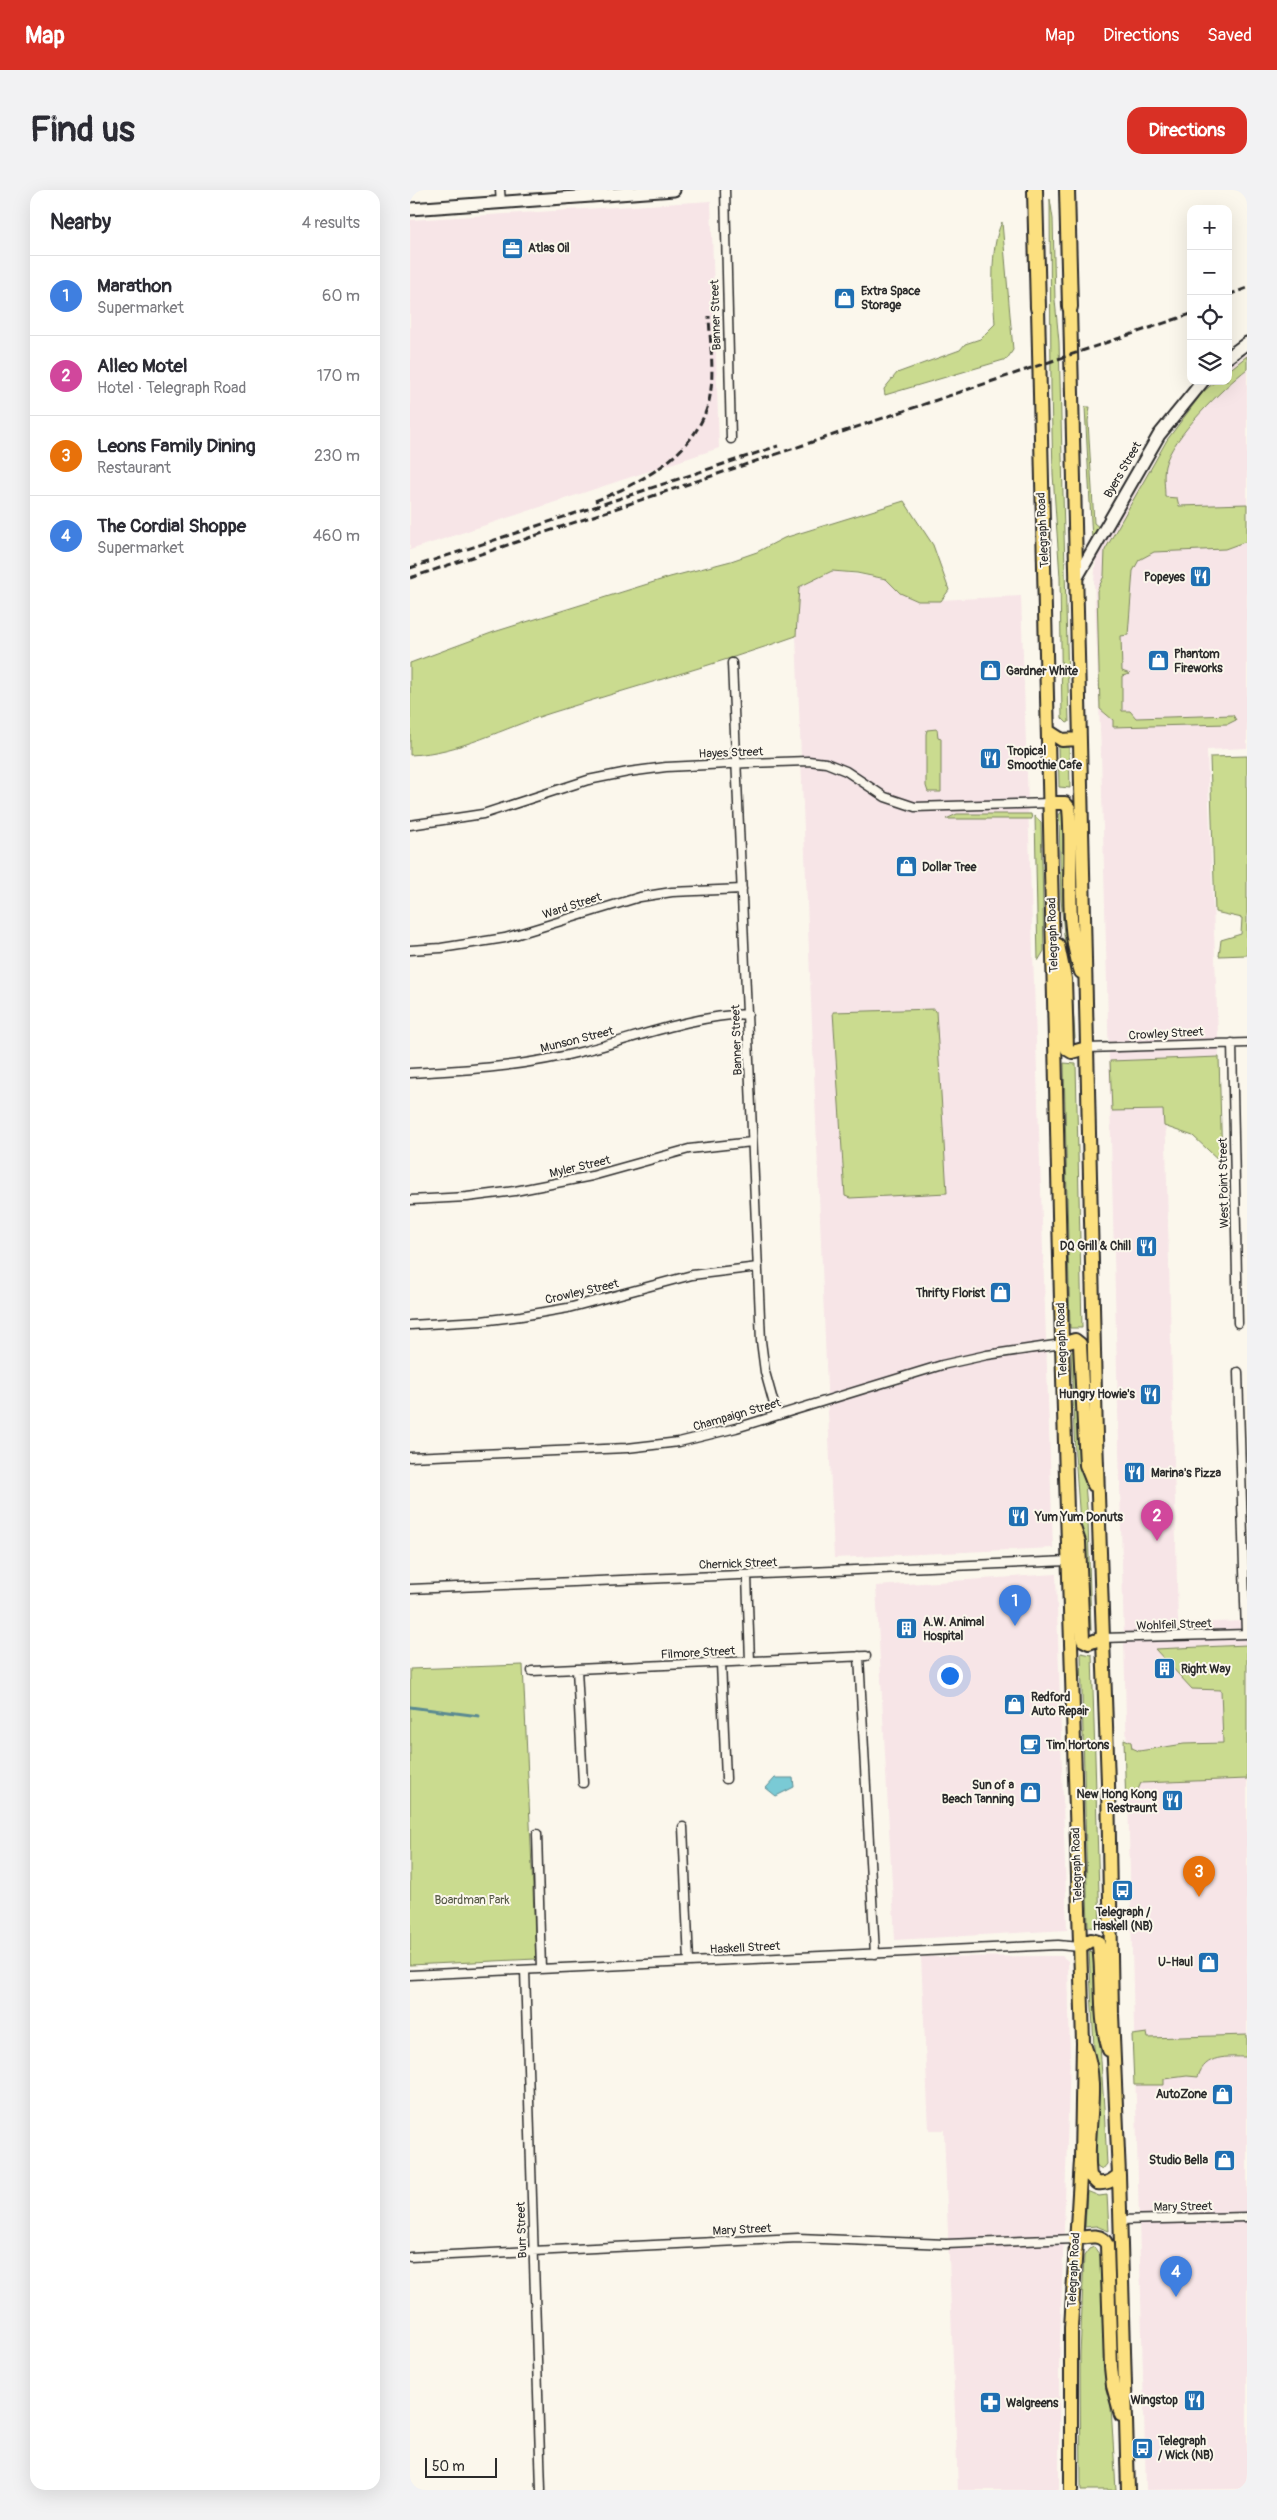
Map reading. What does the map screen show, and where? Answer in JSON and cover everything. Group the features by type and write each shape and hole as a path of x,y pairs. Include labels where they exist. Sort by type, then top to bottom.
{"highway":[{"name":"Telegraph Road","path":"1035,190 1038,308"},
{"path":"1067,190 1070,307"}],"main road":[{"path":"410,209 674,190"},
{"path":"1070,307 1098,1494 1128,2490"},
{"name":"Telegraph Road","path":"1038,308 1066,1504 1083,2043 1081,2160 1075,2238 1070,2392 1071,2490"},
{"path":"1232,354 1247,343"},
{"name":"Byers Street","path":"1076,579 1159,434 1200,385"},
{"path":"1048,731 1062,740 1079,739"},
{"path":"1049,803 1065,803 1069,808 1071,920 1075,953 1085,984"},
{"path":"1053,932 1061,953 1065,980 1067,1049 1072,1052 1087,1048"},
{"path":"1062,1344 1075,1340 1080,1344 1086,1465 1098,1494"},
{"path":"1066,1504 1079,1542 1083,1640 1089,1643 1102,1638"},
{"path":"1080,1947 1091,1940 1098,1942 1103,2031 1114,2066"},
{"path":"1083,2043 1091,2064 1092,2078 1090,2176 1097,2183 1104,2183 1110,2182 1119,2175"},
{"path":"1075,2238 1099,2237 1104,2239 1107,2245 1112,2376 1126,2433"}],"street":[{"path":"500,190 501,203"},
{"name":"Banner Street","path":"724,190 731,439"},
{"name":"Banner Street","path":"732,663 763,1362 777,1415"},
{"name":"Hayes Street","path":"410,825 483,814 614,774 666,767 737,764 826,763 846,771 885,797 915,807 1049,803"},
{"name":"Ward Street","path":"410,950 441,948 505,938 640,897 672,892 742,889"},
{"name":"Munson Street","path":"410,1073 488,1069 541,1061 584,1051 680,1023 706,1018 748,1014"},
{"name":"West Point Street","path":"1232,1043 1238,1323"},
{"name":"Crowley Street","path":"1087,1048 1247,1043"},
{"name":"Myler Street","path":"410,1200 515,1192 592,1176 689,1149 752,1142"},
{"name":"Crowley Street","path":"410,1325 481,1321 521,1316 568,1308 692,1275 758,1267"},
{"name":"Champaign Street","path":"410,1457 650,1446 708,1436 942,1365 987,1355 1062,1344"},
{"path":"1238,1372 1247,1634"},
{"name":"Chernick Street","path":"410,1589 1068,1561"},
{"path":"747,1575 750,1662"},
{"name":"Wohlfeil Street","path":"1102,1638 1247,1634"},
{"name":"Filmore Street","path":"532,1671 863,1656 875,1954"},
{"path":"721,1663 726,1779"},
{"path":"577,1670 583,1783"},
{"path":"683,1826 689,1962"},
{"path":"537,1834 540,1969"},
{"name":"Haskell Street","path":"410,1975 1058,1945 1080,1947"},
{"name":"Burr Street","path":"525,1970 541,2490"},
{"name":"Mary Street","path":"1120,2220 1247,2217"},
{"name":"Mary Street","path":"410,2257 798,2238 946,2244 1075,2238"}],"shaded area":[{"name":"Atlas Oil","path":"711,201 719,448 410,550 410,220"},
{"path":"1247,354 1247,748 1207,750 1219,1061 1164,1063 1178,1623 1247,1621 1247,2489 1146,2490 1101,753 1094,582 1096,558 1167,439 1210,385 1232,385 1232,363"},
{"path":"832,571 886,579 900,592 918,601 1021,596 1053,1548 834,1558 796,636 799,587"},
{"path":"1056,1574 1067,1930 895,1940 876,1586"},
{"path":"1062,1956 1068,1961 1070,2059 1059,2368 1059,2490 958,2490 944,2130 929,2130 921,1957"}],"green space":[{"path":"1050,199 1053,219 1055,300 1059,342 1069,722 1067,723 1062,718 1060,577 1053,474"},
{"path":"1002,222 1013,350 1007,359 885,395 884,389 897,373 960,350 965,344 980,339 995,324 994,258 995,245"},
{"path":"1247,356 1247,369 1232,382 1232,368"},
{"path":"1211,385 1228,385 1188,428 1169,455 1165,466 1165,497 1177,498 1179,506 1247,504 1247,541 1225,549 1154,552 1139,560 1133,571 1128,635 1121,636 1122,671 1130,674 1122,676 1122,711 1130,711 1136,718 1233,715 1236,720 1228,724 1113,727 1113,720 1100,709 1097,591 1104,576 1105,550 1167,440 1203,392"},
{"path":"1085,407 1090,407 1088,421 1094,523 1100,528 1092,540"},
{"path":"904,501 933,545 949,590 941,601 918,601 900,593 886,579 857,573 832,571 799,587 796,636 551,713 464,745 446,750 410,755 410,663 494,632 670,577 731,561 757,552 784,538"},
{"path":"937,729 938,737 941,738 941,792 928,792 926,786 926,734 927,730"},
{"path":"1058,745 1069,745 1070,788 1059,787"},
{"path":"1247,756 1247,955 1219,956 1221,940 1241,934 1242,918 1215,912 1210,757"},
{"path":"1062,811 1063,818 1066,818 1068,919 1075,1038 1073,1040 1061,899 1059,815"},
{"path":"957,814 1031,814 1032,819 946,819"},
{"path":"1035,816 1041,823 1044,951 1038,961"},
{"path":"934,1009 936,1011 947,1193 850,1198 845,1196 833,1012"},
{"path":"1219,1057 1222,1163 1193,1136 1164,1126 1163,1110 1112,1111 1110,1061"},
{"path":"1064,1063 1076,1064 1082,1328 1070,1328"},
{"path":"1071,1351 1074,1351 1088,1520 1091,1630 1088,1630 1075,1454"},
{"path":"1247,1645 1247,1779 1141,1783 1134,1798 1131,1797 1127,1800 1127,1805 1131,1808 1126,1809 1124,1739 1131,1742 1132,1748 1139,1751 1184,1744 1223,1743 1221,1690 1192,1689 1155,1649"},
{"path":"1081,1653 1092,1655 1100,1928 1088,1927"},
{"name":"Boardman Park","path":"523,1665 536,1959 410,1965 410,1669"},
{"path":"1089,1951 1093,1952 1093,1957 1095,1957 1107,2164 1102,2170 1097,2167 1096,2159 1093,2159 1096,2086"},
{"path":"1147,2033 1148,2038 1247,2035 1247,2057 1218,2058 1206,2064 1198,2077 1187,2076 1164,2079 1164,2085 1134,2085 1132,2035"},
{"path":"1087,2191 1099,2196 1107,2195 1109,2231 1096,2226 1085,2227"},
{"path":"1094,2247 1102,2258 1116,2490 1081,2490 1080,2357 1084,2256 1089,2249"}],"water":[{"path":"775,1778 793,1778 794,1787 776,1796 766,1788"}],"waterway":[{"path":"410,1707 479,1716"}],"railway":[{"path":"1232,294 1247,288"},
{"path":"410,578 1187,315"},
{"path":"595,501 630,485 664,464 692,436 702,420 711,391 712,369 709,316"},
{"path":"410,568 778,446"}],"place":[{"name":"Atlas Oil","path":"512,248"},
{"name":"Extra Space Storage","path":"845,298"},
{"name":"Popeyes","path":"1201,577"},
{"name":"Phantom Fireworks","path":"1158,661"},
{"name":"Gardner White","path":"990,671"},
{"name":"Tropical Smoothie Cafe","path":"991,758"},
{"name":"Dollar Tree","path":"906,867"},
{"name":"DQ Grill & Chill","path":"1147,1246"},
{"name":"Thrifty Florist","path":"1001,1293"},
{"name":"Hungry Howie's","path":"1151,1394"},
{"name":"Marina's Pizza","path":"1135,1473"},
{"name":"Yum Yum Donuts","path":"1019,1517"},
{"name":"Alleo Motel","path":"1157,1541"},
{"name":"Marathon","path":"1015,1626"},
{"name":"A.W. Animal Hospital","path":"907,1629"},
{"name":"Right Way","path":"1165,1669"},
{"name":"Redford Auto Repair","path":"1015,1704"},
{"name":"Tim Hortons","path":"1030,1745"},
{"name":"Sun of a Beach Tanning","path":"1030,1792"},
{"name":"New Hong Kong Restraunt","path":"1173,1801"},
{"name":"Telegraph / Haskell (NB)","path":"1123,1891"},
{"name":"Leons Family Dining","path":"1199,1897"},
{"name":"U-Haul","path":"1209,1962"},
{"name":"AutoZone","path":"1223,2094"},
{"name":"Studio Bella","path":"1224,2160"},
{"name":"The Cordial Shoppe","path":"1176,2297"},
{"name":"Wingstop","path":"1194,2400"},
{"name":"Walgreens","path":"990,2403"},
{"name":"Telegraph / Wick (NB)","path":"1142,2448"}]}
